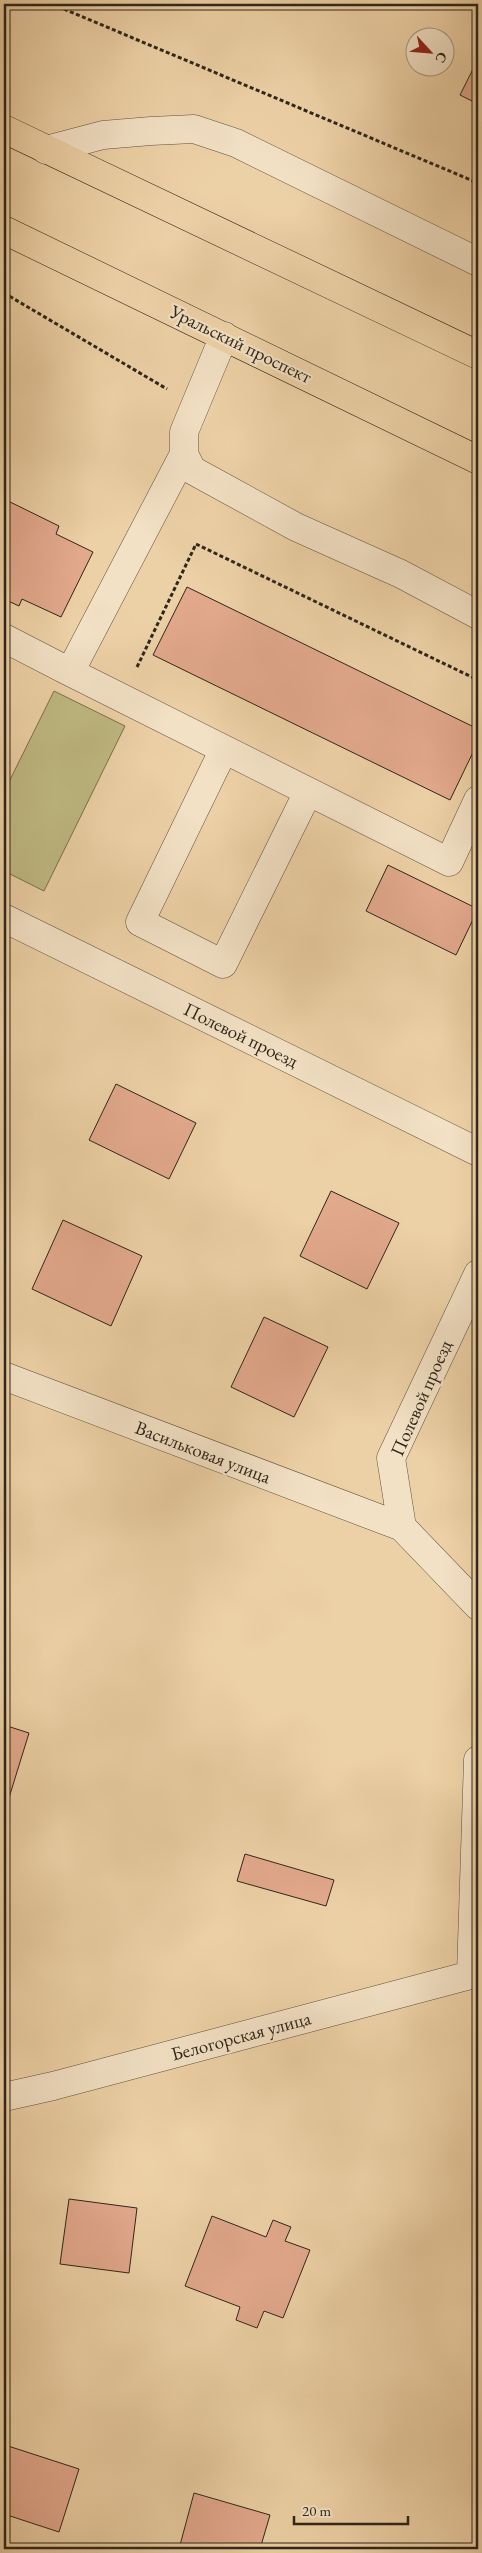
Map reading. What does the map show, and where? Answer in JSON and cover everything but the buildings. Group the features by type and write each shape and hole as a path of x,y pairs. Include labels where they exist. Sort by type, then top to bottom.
{"main road":[{"path":"4,130 478,355"},
{"name":"Уральский проспект","path":"4,230 478,460"}],"street":[{"path":"46,150 103,135 194,130 236,143 478,262"},
{"path":"224,336 184,432 184,454 192,470 216,485 296,527 401,574 478,615"},
{"path":"70,672 184,454"},
{"path":"4,638 449,862 474,788"},
{"path":"224,749 140,922 224,964 308,792"},
{"name":"Полевой проезд","path":"4,918 478,1152"},
{"name":"Полевой проезд","path":"402,1527 390,1458 478,1274"},
{"name":"Васильковая улица","path":"4,1376 402,1527"},
{"path":"402,1527 478,1606"},
{"path":"474,1974 478,1760"},
{"name":"Белогорская улица","path":"4,2097 53,2086 474,1974"}],"path":[{"path":"52,4 478,184"},
{"path":"4,293 194,405"},
{"path":"134,674 196,544 478,680"},
{"path":"474,788 478,759"}],"shaded area":[{"path":"54,691 125,726 44,891 4,871 4,792"}]}
